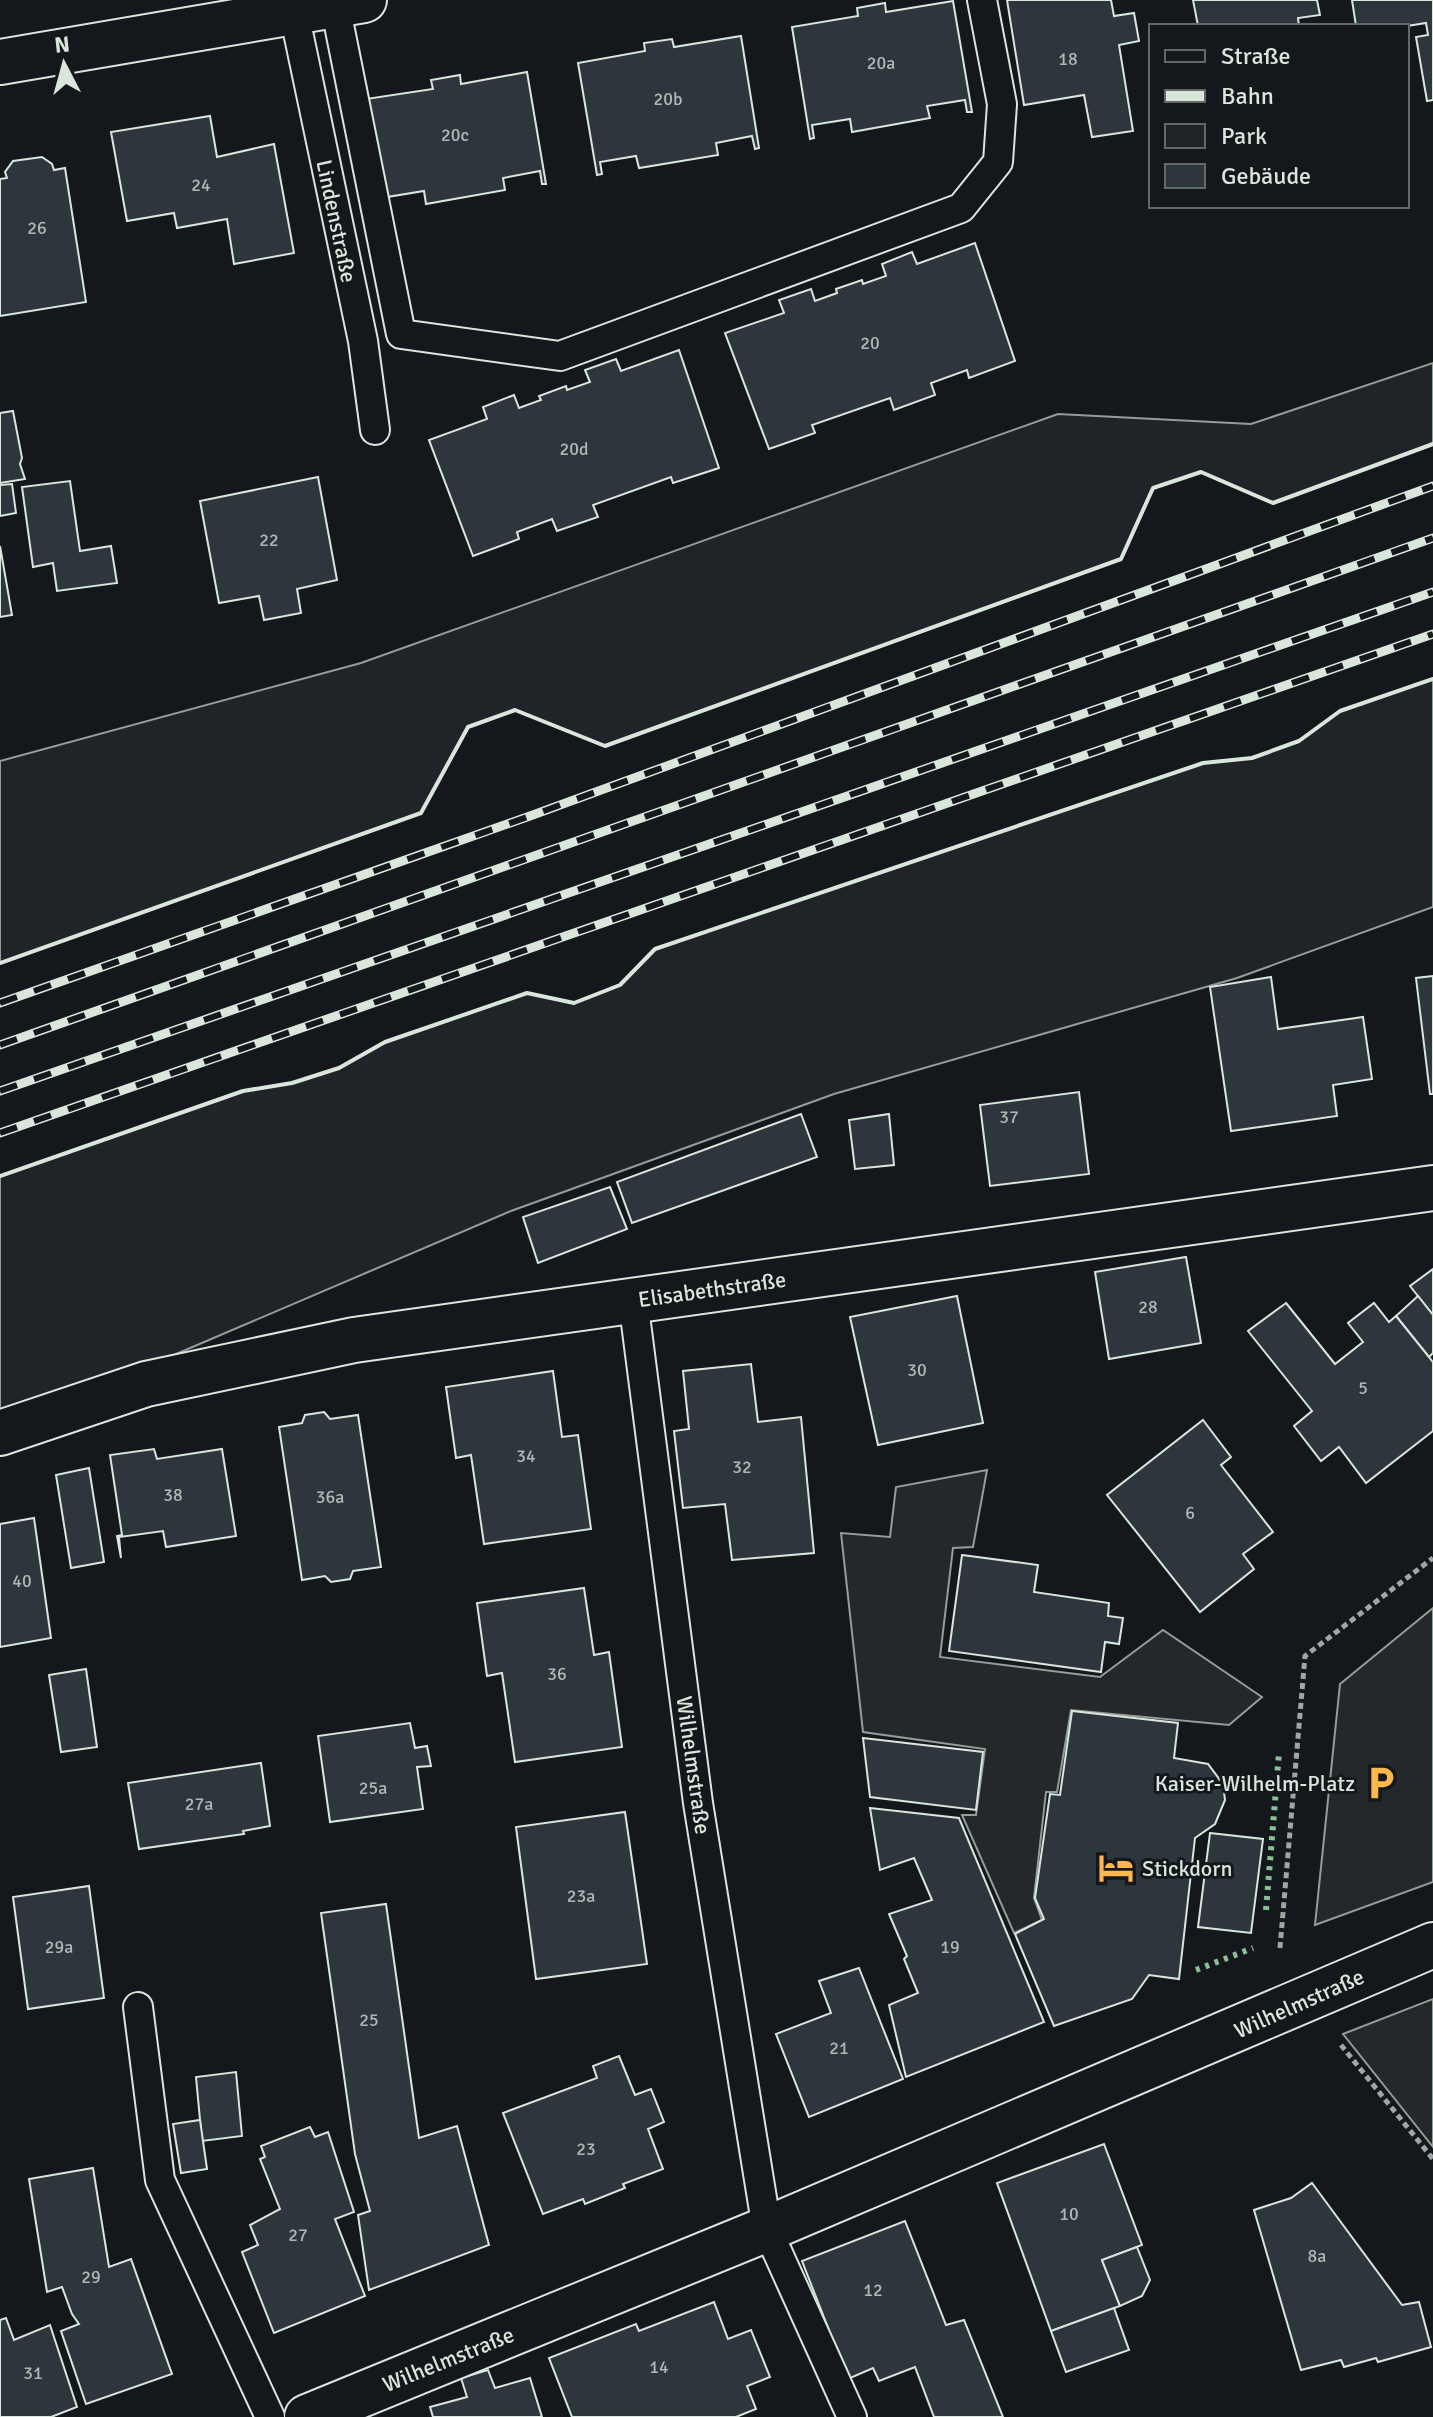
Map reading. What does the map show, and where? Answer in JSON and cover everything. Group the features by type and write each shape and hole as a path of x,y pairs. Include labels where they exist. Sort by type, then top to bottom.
{"street":[{"path":"0,62 331,6"},
{"name":"Elisabethstraße","path":"0,1433 146,1384 354,1340 1433,1188"},
{"name":"Wilhelmstraße","path":"307,2417 767,2229 1433,1945"}],"lane":[{"path":"331,6 401,334 560,356 961,208 998,162 1002,104 982,0"},
{"name":"Lindenstraße","path":"331,6 363,341 375,430"},
{"name":"Wilhelmstraße","path":"633,1300 698,1803 767,2229 852,2417"},
{"path":"138,2007 160,2180 270,2417"}],"path":[{"path":"1433,1558 1305,1656 1290,2008 1433,2159"}],"green space":[{"path":"1433,363 1433,444 1273,503 1201,472 1153,488 1121,559 605,746 515,710 468,727 421,813 0,963 0,761 361,663 1058,414 1251,424"},
{"path":"1433,679 1433,907 1237,978 834,1094 511,1211 134,1372 0,1418 0,1176 243,1091 292,1083 339,1068 385,1042 527,993 574,1003 620,985 655,949 1203,763 1252,758 1299,741 1340,711"}],"shaded area":[{"path":"987,1470 973,1547 953,1548 940,1657 1100,1677 1163,1630 1262,1697 1229,1725 1071,1710 1057,1792 1046,1792 1034,1898 1042,1920 1014,1933 962,1815 976,1815 985,1749 863,1732 841,1533 890,1537 896,1487"},
{"name":"Kaiser-Wilhelm-Platz","path":"1433,1608 1433,1882 1315,1925 1340,1684"},
{"path":"1433,1999 1433,2147 1343,2034"}],"building":[{"path":"1007,0 1111,0 1114,16 1134,13 1139,41 1119,45 1133,131 1092,137 1084,95 1024,105"},
{"path":"1193,0 1317,0 1320,15 1298,18 1299,24 1198,24"},
{"path":"1352,0 1433,0 1433,100 1427,101 1416,37 1428,35 1426,23 1409,26 1356,24"},
{"path":"953,1 972,112 967,112 965,100 927,106 930,118 852,132 850,119 812,125 814,138 810,139 792,27 858,16 857,8 885,3 886,12"},
{"path":"741,36 759,148 755,149 752,136 716,143 718,155 639,168 636,156 600,162 602,174 597,175 578,63 645,51 644,43 672,39 674,47"},
{"path":"527,72 546,184 542,184 540,171 503,178 505,190 426,204 424,191 387,197 366,99 433,89 431,80 460,75 461,84"},
{"path":"210,116 217,157 274,144 294,253 234,264 227,219 177,228 174,213 127,221 111,132"},
{"path":"42,157 52,164 54,170 65,168 86,302 0,316 0,179 7,178 5,172 13,161"},
{"path":"975,243 1015,361 969,378 967,370 931,383 935,395 894,410 890,398 812,425 815,433 769,449 725,333 784,313 779,300 811,289 815,301 837,293 836,289 886,276 882,264 912,252 917,264"},
{"path":"679,350 719,468 673,483 671,477 593,505 598,517 557,531 552,519 517,532 519,539 473,556 429,440 487,419 483,407 514,395 519,408 566,386 567,390 590,382 585,370 616,359 621,371"},
{"path":"13,411 25,479 0,483 0,413"},
{"path":"318,477 337,580 297,589 301,613 264,620 259,596 219,603 200,501"},
{"path":"70,481 80,551 111,546 117,583 57,591 53,563 33,567 22,487"},
{"path":"12,484 16,513 0,516 0,485"},
{"path":"0,546 12,615 0,617"},
{"path":"1433,976 1433,1094 1430,1094 1416,978"},
{"path":"1271,977 1278,1029 1363,1017 1372,1079 1333,1085 1337,1116 1231,1131 1210,987"},
{"path":"1079,1092 1089,1174 990,1186 980,1105"},
{"path":"801,1114 817,1157 632,1223 617,1182"},
{"path":"889,1114 894,1165 855,1169 849,1120"},
{"path":"610,1187 627,1229 538,1263 523,1217"},
{"path":"1186,1257 1201,1343 1109,1359 1095,1272"},
{"path":"1433,1269 1433,1315 1410,1286"},
{"path":"957,1296 983,1423 878,1445 850,1317"},
{"path":"1418,1296 1433,1315 1433,1353 1429,1357 1396,1316"},
{"path":"1286,1303 1335,1364 1363,1342 1348,1323 1374,1303 1389,1322 1396,1316 1433,1362 1433,1431 1366,1483 1339,1447 1321,1461 1294,1426 1312,1411 1248,1331"},
{"path":"751,1364 758,1422 801,1417 814,1553 732,1560 725,1504 683,1508 674,1431 689,1429 683,1371"},
{"path":"553,1371 562,1437 578,1435 591,1529 484,1544 471,1455 456,1458 446,1387"},
{"path":"324,1412 330,1419 358,1415 381,1567 353,1571 350,1579 331,1582 325,1576 302,1580 279,1427 302,1423 305,1415"},
{"path":"1203,1420 1231,1457 1221,1465 1273,1532 1243,1554 1254,1569 1200,1612 1107,1495"},
{"path":"154,1449 157,1459 222,1449 236,1536 166,1547 163,1531 119,1537 121,1558 117,1536 122,1535 110,1455"},
{"path":"89,1468 104,1562 71,1568 56,1475"},
{"path":"34,1518 51,1638 0,1647 0,1524"},
{"path":"962,1555 1038,1565 1034,1592 1109,1603 1108,1616 1123,1618 1119,1644 1105,1642 1101,1672 949,1651"},
{"path":"584,1588 594,1655 609,1652 622,1747 515,1762 502,1673 487,1676 477,1603"},
{"path":"86,1669 97,1747 61,1752 49,1675"},
{"name":"Stickdorn","path":"1072,1711 1178,1723 1174,1758 1208,1764 1223,1784 1225,1800 1215,1824 1195,1838 1179,1979 1149,1975 1132,1999 1054,2026 1015,1934 1044,1919 1035,1898 1050,1794 1060,1795"},
{"path":"410,1723 415,1748 427,1746 431,1766 417,1767 423,1809 330,1822 318,1736"},
{"path":"863,1738 983,1752 976,1810 870,1797"},
{"path":"261,1763 270,1826 243,1831 244,1834 139,1849 128,1783"},
{"path":"870,1808 959,1818 1044,2022 906,2077 889,2005 918,1993 904,1959 907,1956 889,1914 932,1900 914,1858 880,1870"},
{"path":"625,1812 647,1964 536,1979 516,1827"},
{"path":"1210,1833 1263,1839 1251,1933 1198,1927"},
{"path":"89,1886 104,1998 28,2009 13,1897"},
{"path":"386,1904 419,2138 457,2126 489,2245 369,2290 358,2215 370,2211 355,2154 321,1913"},
{"path":"859,1968 903,2079 809,2117 776,2034 831,2013 819,1981"},
{"path":"619,2056 635,2095 651,2089 664,2122 648,2129 663,2169 623,2184 625,2188 585,2204 583,2199 543,2214 503,2113 597,2078 593,2066"},
{"path":"236,2072 242,2136 202,2141 196,2077"},
{"path":"200,2120 207,2169 181,2173 173,2124"},
{"path":"310,2127 315,2137 328,2132 354,2212 335,2219 365,2296 274,2333 242,2252 258,2245 250,2225 280,2209 260,2159 265,2157 261,2146"},
{"path":"1104,2144 1142,2245 1102,2260 1120,2306 1051,2331 997,2183"},
{"path":"93,2168 109,2267 131,2259 172,2374 86,2404 61,2331 79,2324 62,2287 47,2292 29,2179"},
{"path":"1312,2183 1402,2305 1419,2302 1431,2347 1378,2362 1376,2358 1344,2367 1341,2360 1301,2370 1254,2210 1291,2198"},
{"path":"905,2221 946,2325 964,2320 1003,2417 934,2417 915,2367 879,2381 873,2368 848,2379 802,2261"},
{"path":"1137,2247 1150,2280 1142,2296 1120,2306 1102,2260"},
{"path":"714,2302 728,2339 751,2330 770,2377 747,2386 756,2409 736,2417 572,2417 549,2358 636,2324 639,2331"},
{"path":"1114,2308 1129,2350 1066,2372 1051,2331"},
{"path":"6,2318 14,2340 50,2325 77,2407 51,2417 0,2417 0,2320"},
{"path":"488,2370 495,2388 530,2378 542,2417 433,2417 430,2407 467,2397 461,2378"}],"railway":[{"path":"0,1003 530,816 1433,486"},
{"path":"0,1045 1433,538"},
{"path":"0,1091 1433,592"},
{"path":"0,1133 1433,634"}],"hedge":[{"path":"1266,1910 1279,1753"},
{"path":"1196,1970 1253,1948"}],"wall":[{"path":"0,963 421,813 468,727 515,710 605,746 1121,559 1153,488 1201,472 1273,503 1433,444"},
{"path":"0,1176 243,1091 292,1083 339,1068 385,1042 527,993 574,1003 620,985 655,949 1203,763 1252,758 1299,741 1340,711 1433,679"}],"place":[{"name":"Kaiser-Wilhelm-Platz","path":"1381,1783"},
{"name":"Stickdorn","path":"1116,1868"}]}
